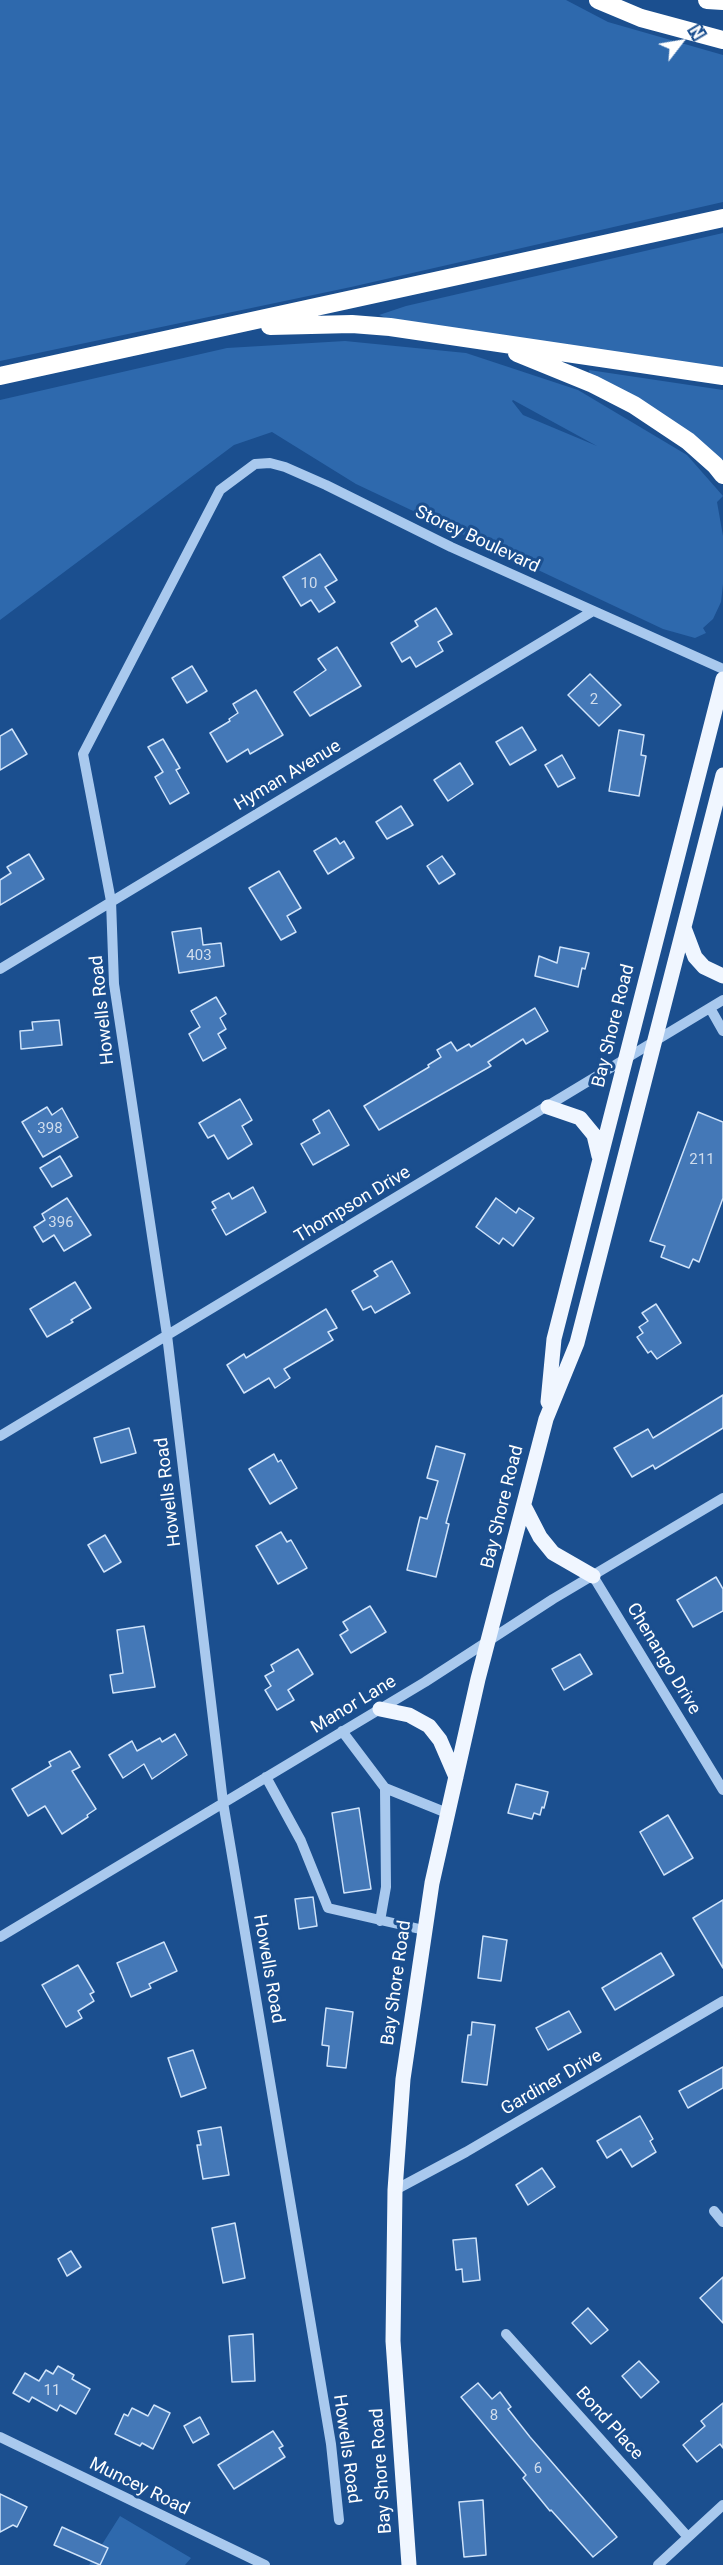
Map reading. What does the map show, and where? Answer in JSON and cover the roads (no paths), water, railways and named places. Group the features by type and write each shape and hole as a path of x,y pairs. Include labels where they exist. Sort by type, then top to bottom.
{"highway":[{"path":"598,0 640,18 723,40"},
{"path":"707,0 723,1"},
{"path":"0,376 723,218"},
{"path":"225,327 370,325 723,376"},
{"path":"487,342 583,380 634,405 698,449 723,475"}],"main road":[{"name":"Bay Shore Road","path":"546,1419 554,1340 723,679"},
{"name":"Bay Shore Road","path":"409,2565 393,2341 395,2190 404,2069 424,1930 447,1813 478,1679 546,1419 577,1343 723,775"},
{"path":"684,928 695,957 704,966 723,976"},
{"path":"548,1107 573,1114 585,1123 594,1135 600,1159"},
{"path":"524,1506 540,1537 553,1552 593,1576"},
{"path":"380,1709 409,1715 429,1726 440,1740 456,1777"}],"street":[{"name":"Storey Boulevard","path":"220,490 255,464 270,463 285,467 451,547 723,669"},
{"name":"Howells Road","path":"220,490 83,754 111,901 114,984 167,1335 223,1802 331,2444 339,2520"},
{"name":"Hyman Avenue","path":"0,969 593,611"},
{"name":"Thompson Drive","path":"0,1436 723,1000"},
{"path":"710,1008 723,1031"},
{"name":"Manor Lane","path":"0,1937 380,1709 526,1615 723,1498"},
{"name":"Chenango Drive","path":"593,1576 723,1790"},
{"path":"342,1731 385,1788 447,1813"},
{"path":"266,1777 301,1841 328,1908 424,1930"},
{"path":"380,1921 386,1887 385,1788"},
{"name":"Gardiner Drive","path":"395,2190 466,2152 723,2001"},
{"path":"714,2211 723,2222"},
{"name":"Bond Place","path":"506,2334 687,2536"},
{"name":"Muncey Road","path":"0,2437 265,2565"},
{"path":"658,2565 723,2505"}]}
